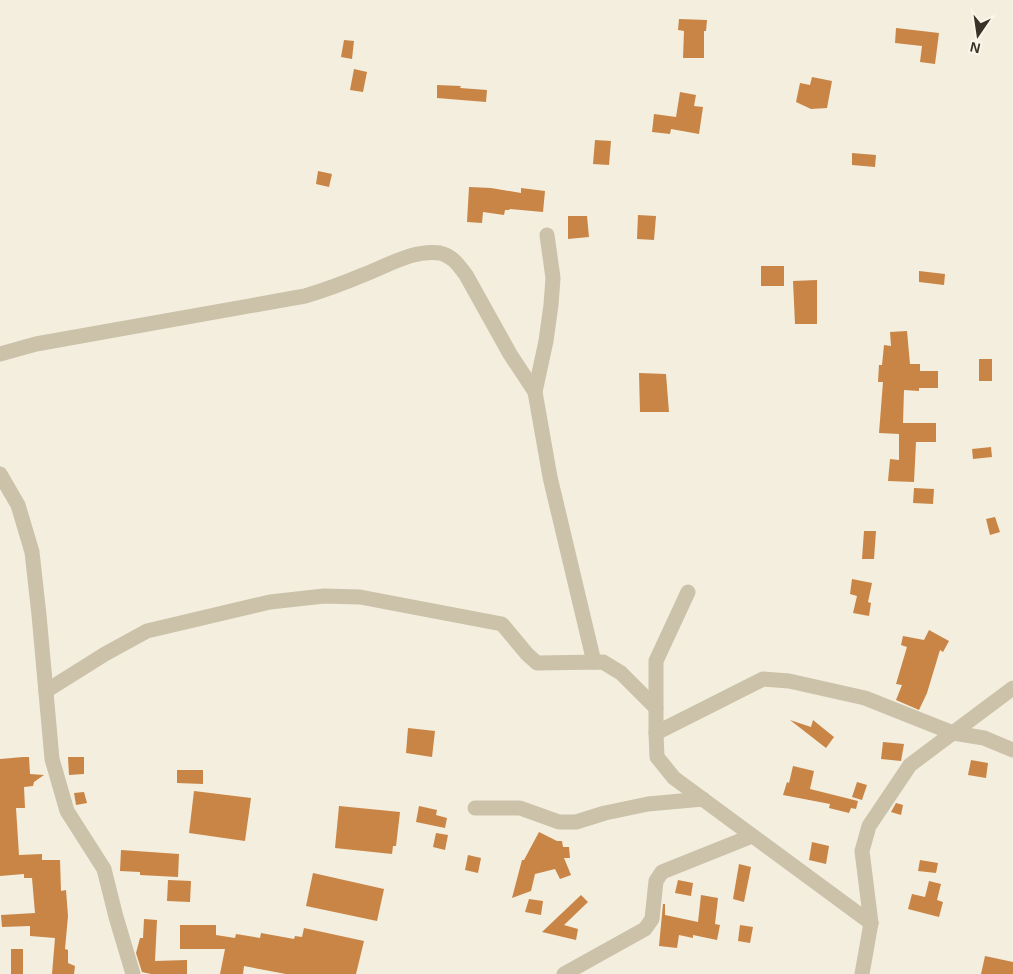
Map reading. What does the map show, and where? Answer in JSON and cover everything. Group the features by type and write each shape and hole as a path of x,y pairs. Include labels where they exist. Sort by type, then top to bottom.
{"street":[{"path":"547,235 553,278 551,305 536,392 550,477 594,662"},
{"path":"0,354 36,344 305,296 328,289 412,255 430,253 442,254 452,258 458,264 510,354 536,392"},
{"path":"0,474 18,505 32,552 52,759 67,811 104,869 133,974"},
{"path":"688,592 656,660 656,733 658,757 674,778 871,923"},
{"path":"46,691 146,631 270,602 324,596 360,597 502,624 527,654 537,662 602,662 621,672 656,708"},
{"path":"656,733 763,679 789,681 865,698 953,733 984,738 1013,750"},
{"path":"862,974 871,923 862,851 869,826 910,765 1013,688"},
{"path":"475,808 520,808 559,822 576,822 604,813 648,804 703,799"},
{"path":"564,974 645,929 652,919 656,881 662,872 752,836"}],"building":[{"path":"679,19 707,20 706,31 704,31 704,58 683,58 684,31 678,30"},
{"path":"896,28 939,33 935,64 920,62 922,46 895,43"},
{"path":"344,40 354,41 352,59 341,57"},
{"path":"354,69 367,72 363,92 350,90"},
{"path":"812,77 832,81 827,108 811,109 796,102 800,83 810,85"},
{"path":"437,85 487,90 486,102 437,98"},
{"path":"680,92 696,95 694,106 703,107 699,134 671,129 670,134 652,132 654,114 676,117"},
{"path":"595,140 611,141 609,165 593,164"},
{"path":"852,153 876,155 875,167 852,165"},
{"path":"318,171 332,174 329,187 316,184"},
{"path":"469,187 491,188 521,193 521,188 545,191 543,212 510,209 505,210 504,215 483,212 482,223 467,222"},
{"path":"638,215 656,216 654,240 637,239"},
{"path":"568,216 587,216 589,237 568,239"},
{"path":"761,266 784,266 784,286 761,286"},
{"path":"919,271 945,274 944,285 919,282"},
{"path":"817,280 817,324 795,324 793,281"},
{"path":"907,331 910,364 920,364 920,371 938,371 938,388 919,388 919,391 904,390 903,423 936,423 936,442 916,442 914,482 888,481 890,459 899,460 899,434 879,433 883,382 878,382 879,365 882,365 884,345 891,346 890,332"},
{"path":"979,359 992,359 992,381 979,381"},
{"path":"639,373 666,374 669,412 640,412"},
{"path":"991,447 992,457 973,459 972,449"},
{"path":"914,488 934,489 933,504 913,503"},
{"path":"995,517 1000,532 990,535 986,519"},
{"path":"864,531 876,531 874,559 862,559"},
{"path":"852,579 872,583 868,602 871,603 869,616 853,613 857,596 850,594"},
{"path":"929,630 949,641 943,652 940,650 927,693 919,710 896,700 902,685 896,684 907,647 901,645 903,636 924,640"},
{"path":"790,720 811,727 813,720 834,737 826,748"},
{"path":"408,728 435,731 432,757 406,753"},
{"path":"883,742 904,744 901,761 881,759"},
{"path":"29,757 30,774 44,775 34,782 33,786 24,787 25,808 16,808 19,855 42,854 42,860 60,860 61,891 66,890 68,916 65,949 68,950 68,963 75,966 74,974 52,974 55,938 30,936 30,926 2,927 1,915 35,913 32,878 24,878 24,874 0,876 0,759"},
{"path":"68,757 84,757 84,774 69,775"},
{"path":"971,760 988,763 986,778 968,775"},
{"path":"793,766 814,771 810,789 858,801 856,809 851,808 849,813 829,808 830,804 783,795 787,782 789,783"},
{"path":"177,770 203,770 203,784 177,783"},
{"path":"857,782 867,785 862,800 852,797"},
{"path":"194,791 251,798 245,841 189,833"},
{"path":"84,792 87,803 76,805 74,793"},
{"path":"896,803 903,805 901,815 891,812"},
{"path":"339,806 400,812 396,846 393,846 392,854 335,848"},
{"path":"419,806 437,810 436,815 447,818 445,828 416,822"},
{"path":"539,832 557,841 562,841 563,847 569,847 570,858 564,858 571,875 560,879 555,869 535,874 531,891 512,898 522,860 524,860"},
{"path":"436,833 448,835 445,850 433,847"},
{"path":"812,842 829,846 826,864 809,860"},
{"path":"121,850 179,854 178,877 140,875 140,872 120,871"},
{"path":"468,855 481,858 478,873 465,870"},
{"path":"920,860 938,863 936,873 918,871"},
{"path":"739,864 751,867 744,902 733,899"},
{"path":"313,873 384,889 377,921 306,906"},
{"path":"168,880 191,881 190,902 167,901"},
{"path":"678,880 693,883 691,896 675,893"},
{"path":"929,881 941,884 937,900 943,902 939,917 908,909 912,894 925,897"},
{"path":"581,895 588,902 564,925 578,929 576,940 542,932"},
{"path":"701,895 718,898 715,924 720,925 717,940 693,935 693,938 679,935 677,948 659,946 663,904 665,904 665,915 698,922"},
{"path":"529,899 543,901 541,915 525,912"},
{"path":"144,919 157,920 155,961 187,960 187,974 151,974 142,972 136,953 140,938 143,938"},
{"path":"180,925 216,925 216,935 235,938 236,934 260,938 261,933 294,939 295,936 302,937 304,928 364,941 356,974 286,974 244,966 243,974 220,974 225,949 180,949"},
{"path":"740,925 753,927 750,943 738,941"},
{"path":"11,949 23,949 23,974 11,974"},
{"path":"985,956 1013,962 1013,974 981,974"}]}
